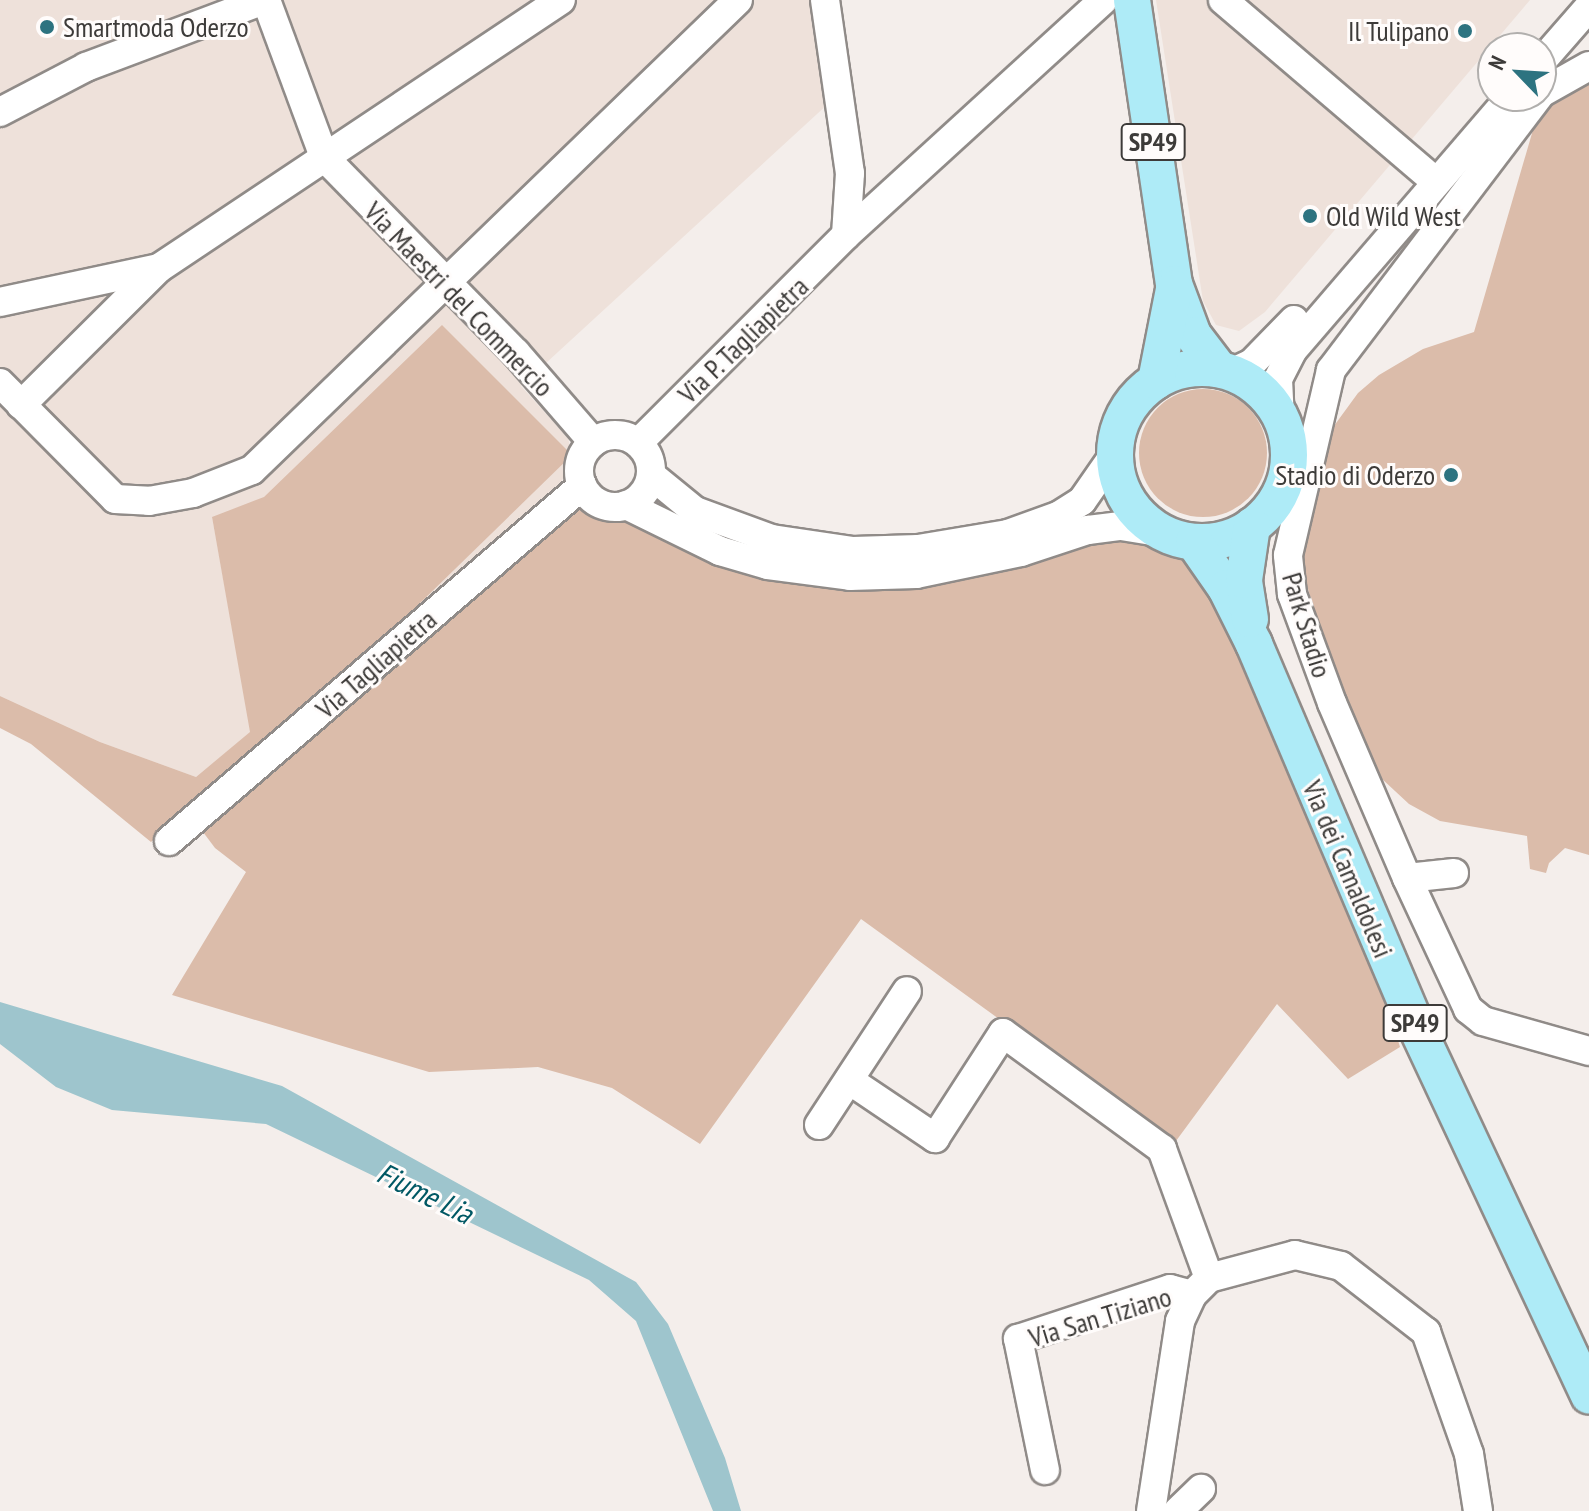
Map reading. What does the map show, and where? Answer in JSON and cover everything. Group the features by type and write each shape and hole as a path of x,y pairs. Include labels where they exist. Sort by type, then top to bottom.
{"main road":[{"name":"SP49","path":"1132,0 1174,284 1193,335 1225,371 1257,387 1280,419 1289,458 1284,484 1271,508 1252,526"},
{"name":"SP49","path":"1156,381 1174,284"},
{"path":"1114,455 1125,412 1156,381 1175,371 1225,371"},
{"name":"SP49","path":"1114,455 1127,500 1177,537"},
{"path":"1177,537 1234,536 1252,526"},
{"name":"Via dei Camaldolesi","path":"1252,526 1244,580 1254,644"},
{"name":"Via dei Camaldolesi","path":"1177,537 1226,588 1254,644 1404,999 1589,1396"}],"street":[{"path":"0,112 86,67 265,0 324,157"},
{"path":"21,405 159,268 561,0"},
{"path":"0,383 104,493 126,501 193,493 229,481 273,454 738,0"},
{"path":"825,0 850,173 846,235"},
{"name":"Via P. Tagliapietra","path":"638,443 846,235 1103,0"},
{"path":"1223,0 1430,176"},
{"path":"1543,32 1570,0"},
{"path":"1557,44 1589,7"},
{"name":"Park Stadio","path":"1557,84 1589,66"},
{"path":"1280,419 1278,379 1292,351 1477,112"},
{"path":"1225,371 1273,346 1430,176 1495,112"},
{"name":"Park Stadio","path":"1526,112 1331,370 1288,555 1292,594 1326,688 1407,878 1468,1009 1483,1021 1589,1051"},
{"name":"Via Maestri del Commercio","path":"324,157 593,442"},
{"path":"0,302 159,268"},
{"path":"1114,455 1082,501 1058,516 1008,534 918,549 853,551 772,539 695,511 651,475 638,443 610,435 593,442 579,462 582,486 597,502 626,505 720,551 768,565 850,576 916,574 1021,552 1088,530 1121,526 1177,537"},
{"path":"626,505 643,493 651,475"},
{"name":"Via Tagliapietra","path":"169,841 582,486"},
{"path":"1407,878 1454,873"},
{"path":"819,1125 907,991"},
{"path":"849,1080 935,1138 1003,1033 1162,1149 1201,1286 1180,1321 1151,1511"},
{"name":"Via San Tiziano","path":"1045,1470 1018,1339 1170,1289 1201,1286 1266,1259 1318,1258 1367,1281 1426,1332 1469,1454 1478,1511"},
{"path":"1178,1511 1201,1489"}],"shaded area":[{"path":"0,0 815,0 829,103 521,386 568,438 572,455 567,472 559,485 381,641 212,517 251,732 196,777 100,742 0,696"},
{"path":"1156,0 1530,0 1503,32 1477,32 1477,62 1265,312 1239,331 1216,325 1203,301"},
{"name":"Stadio di Oderzo","path":"1589,83 1589,855 1565,848 1549,863 1546,873 1530,869 1527,836 1440,821 1409,804 1381,778 1331,664 1300,563 1331,430 1358,393 1379,375 1423,349 1474,332 1535,123 1545,112 1557,112 1559,97"},
{"path":"442,325 572,455 381,641 151,842 31,744 0,728 0,696 100,742 196,777 250,732 212,517 264,497"},
{"path":"1203,389 1228,394 1249,407 1262,428 1267,453 1262,478 1249,499 1228,512 1203,517 1178,512 1157,499 1144,478 1139,453 1144,428 1157,407 1178,394"},
{"path":"589,497 720,551 1021,552 1160,532 1194,542 1342,859 1400,1047 1348,1079 1277,1004 1173,1145 861,919 700,1144 612,1088 538,1067 429,1072 172,995 246,872 215,848 194,820"}],"water":[{"name":"Fiume Lia","path":"0,1002 282,1086 636,1282 668,1324 725,1458 741,1511 713,1511 636,1321 589,1280 266,1124 112,1110 56,1087 0,1044"}],"place":[{"name":"Smartmoda Oderzo","path":"47,27"},
{"name":"Il Tulipano","path":"1465,31"},
{"name":"Old Wild West","path":"1310,216"},
{"name":"Stadio di Oderzo","path":"1451,475"}]}
